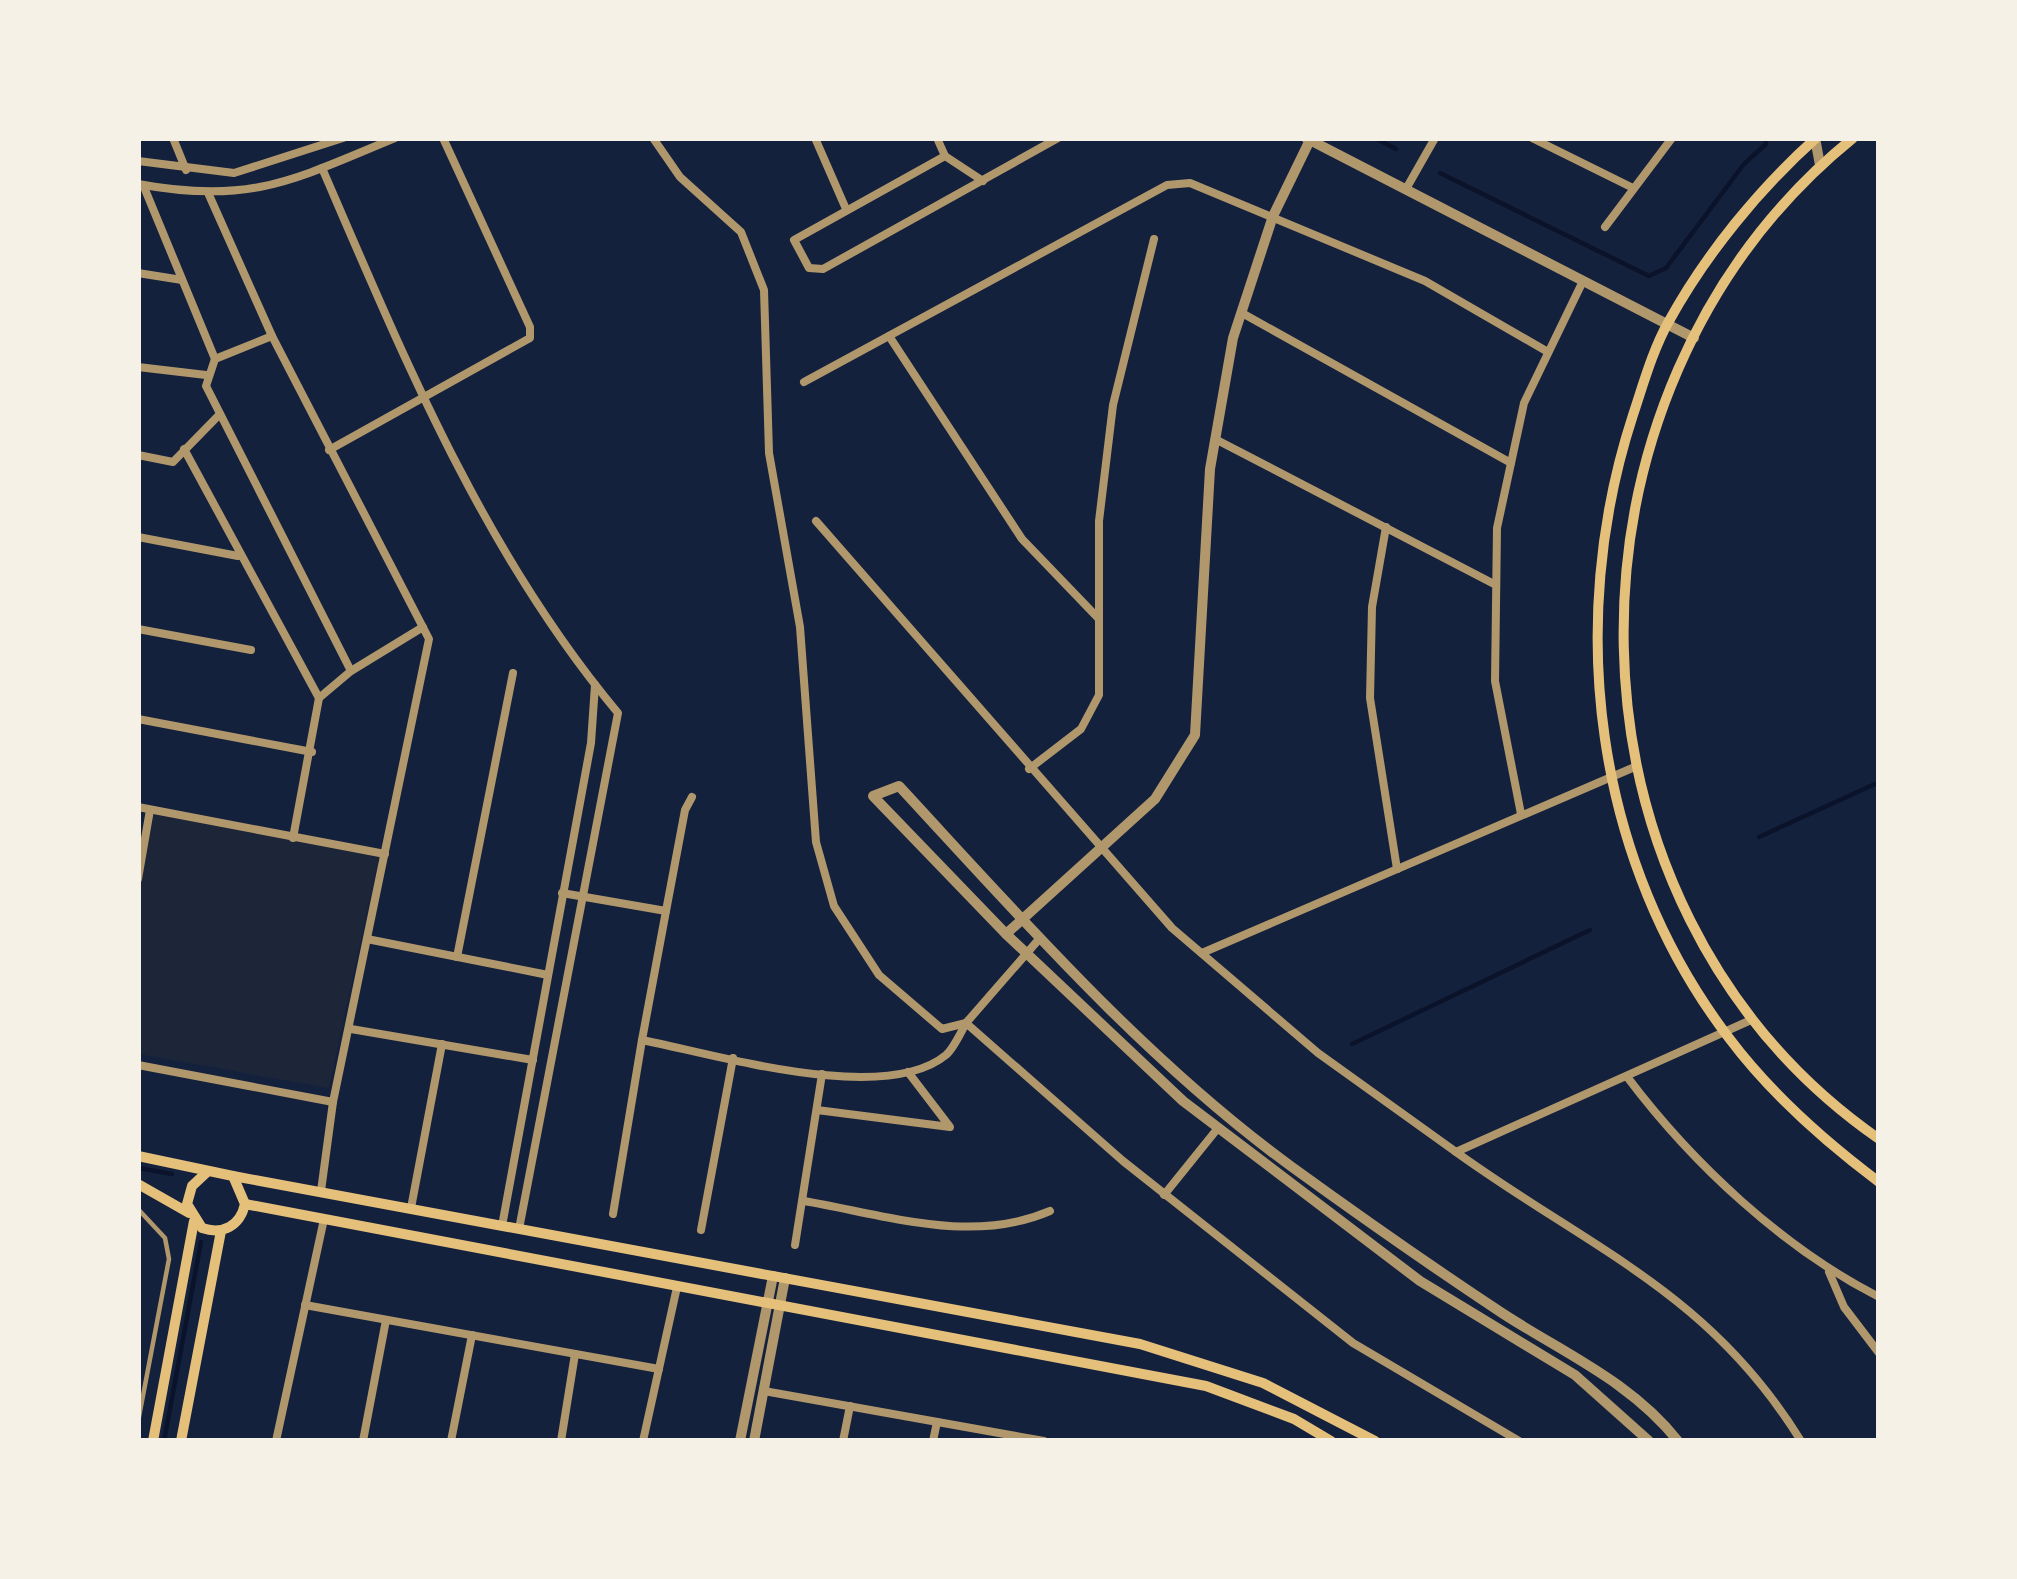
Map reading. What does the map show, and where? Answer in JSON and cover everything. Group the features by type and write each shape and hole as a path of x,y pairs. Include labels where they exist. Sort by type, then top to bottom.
{"main road":[{"path":"1815,138 1749,207 1667,324 1618,466 1599,574 1598,670 1611,776 1655,909 1726,1035 1814,1130 1879,1182"},
{"path":"1853,138 1774,214 1723,283 1656,430 1630,525 1623,702 1636,766 1684,910 1750,1020 1827,1099 1879,1139"},
{"path":"138,1156 1140,1344 1263,1383 1375,1441"},
{"path":"153,1441 192,1217 188,1195 208,1172"},
{"path":"181,1441 221,1231 238,1221 245,1204 233,1176"},
{"path":"138,1184 221,1231"},
{"path":"245,1204 1206,1386 1294,1419 1330,1441"}],"street":[{"path":"173,138 187,171"},
{"path":"304,138 310,149"},
{"path":"138,161 187,171 233,173 343,138"},
{"path":"141,185 209,195 283,185 395,138"},
{"path":"328,450 530,338 530,327 443,138"},
{"path":"653,138 680,178 741,232 764,290 769,453 800,627 817,842 834,906 879,975 931,1023 954,1029 966,1023"},
{"path":"815,138 846,208"},
{"path":"937,138 945,156 982,181"},
{"path":"945,156 794,240 809,268 823,269 1058,138"},
{"path":"1406,190 1435,138"},
{"path":"1532,138 1631,187"},
{"path":"1605,227 1672,138"},
{"path":"1815,138 1820,165"},
{"path":"1006,934 1155,799 1195,735 1216,439 1242,313 1273,215 1308,139 1694,338"},
{"path":"322,168 421,397 503,547 569,654 618,713 519,1229"},
{"path":"804,382 1167,184 1190,183 1425,281 1548,352"},
{"path":"141,185 214,359"},
{"path":"209,195 328,450 429,638 333,1102 322,1190"},
{"path":"1029,769 1081,729 1099,695 1099,521 1113,405 1154,239"},
{"path":"138,273 182,280"},
{"path":"1521,814 1496,681 1497,528 1524,403 1582,281"},
{"path":"1242,313 1511,463"},
{"path":"272,336 214,359 206,375 220,414 351,671"},
{"path":"889,336 1022,539 1099,619"},
{"path":"138,367 206,375"},
{"path":"138,455 173,462 220,414"},
{"path":"1216,439 1496,585"},
{"path":"184,449 319,698 293,838"},
{"path":"817,520 1098,848 1201,953 1318,1053 1456,1152 1652,1279 1707,1322 1766,1384 1802,1441"},
{"path":"1386,527 1372,607 1370,698 1397,869"},
{"path":"138,537 239,556"},
{"path":"319,698 351,671 423,628"},
{"path":"138,629 251,650"},
{"path":"457,957 513,674"},
{"path":"502,1226 591,743 595,685"},
{"path":"138,719 311,752"},
{"path":"1201,953 1636,766"},
{"path":"1649,1441 1575,1375 1420,1281 1218,1129 1006,934 873,796 899,786 1021,919 1160,1056 1288,1164 1506,1316 1609,1375 1678,1441"},
{"path":"613,1214 685,810 692,797"},
{"path":"138,807 385,854"},
{"path":"138,879 150,809"},
{"path":"562,892 666,911"},
{"path":"642,1040 822,1074 908,1072 947,1054 966,1023 1040,938"},
{"path":"367,939 548,975"},
{"path":"1456,1152 1726,1035 1750,1020"},
{"path":"966,1023 1164,1195 1353,1343 1519,1441"},
{"path":"350,1028 532,1060"},
{"path":"411,1208 442,1044"},
{"path":"700,1230 733,1058"},
{"path":"138,1065 333,1102"},
{"path":"817,1110 946,1130 950,1122 908,1072"},
{"path":"795,1245 822,1074"},
{"path":"1628,1078 1666,1129 1828,1270 1879,1298"},
{"path":"1164,1195 1218,1129"},
{"path":"804,1201 974,1231 1017,1226 1050,1211"},
{"path":"276,1441 324,1219"},
{"path":"1828,1270 1844,1307 1879,1353"},
{"path":"740,1441 779,1277"},
{"path":"643,1441 677,1287"},
{"path":"754,1441 774,1303"},
{"path":"305,1305 659,1369"},
{"path":"363,1441 386,1320"},
{"path":"451,1441 472,1335"},
{"path":"561,1441 575,1354"},
{"path":"764,1391 1044,1441"},
{"path":"843,1441 850,1406"},
{"path":"933,1441 937,1422"}],"lane":[{"path":"138,1209 165,1238 170,1259 138,1422"}],"shaded area":[{"path":"154,812 379,857 329,1088 138,1054 138,900"}],"waterway":[{"path":"1375,138 1396,149"},
{"path":"1440,173 1649,276 1666,268 1744,164 1766,144 1765,138"},
{"path":"1759,837 1875,784"},
{"path":"1352,1044 1590,930"},
{"path":"138,1168 172,1174"},
{"path":"164,1441 201,1242"}]}
